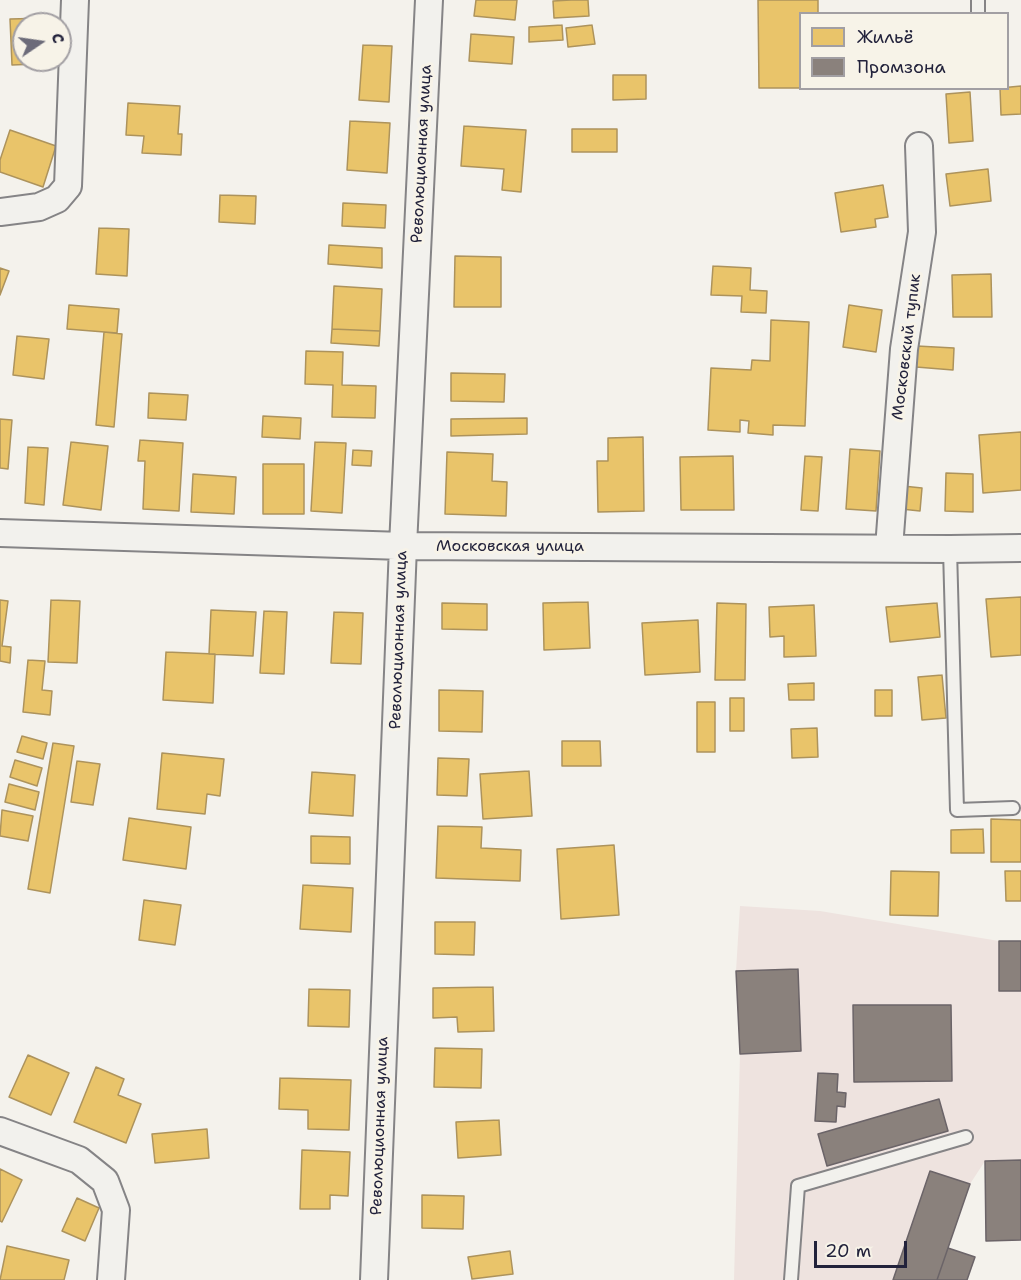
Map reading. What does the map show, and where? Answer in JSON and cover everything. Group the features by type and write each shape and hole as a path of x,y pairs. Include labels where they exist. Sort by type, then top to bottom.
{"street":[{"path":"0,212 39,207 57,199 68,186 75,0"},
{"name":"Революционная улица","path":"374,1280 403,546 429,0"},
{"name":"Московский тупик","path":"889,548 904,349 922,232 919,147"},
{"name":"Московская улица","path":"0,533 403,546 1021,548"},
{"path":"0,1131 79,1160 105,1181 116,1210 111,1280"}],"lane":[{"path":"950,549 957,810 1013,808"},
{"path":"791,1280 798,1186 966,1137"}],"shaded area":[{"path":"740,906 820,911 999,941 1021,941 1021,1160 985,1161 970,1184 937,1280 734,1280 740,1054 736,971"}],"building: Жильё":[{"path":"476,0 517,0 515,20 474,16"},
{"path":"588,0 589,16 554,18 553,1"},
{"path":"758,0 818,0 818,12 799,12 799,88 759,88"},
{"path":"10,19 12,19 12,65"},
{"path":"562,25 563,40 529,42 529,27"},
{"path":"592,25 595,44 568,47 566,28"},
{"path":"471,34 514,37 512,64 469,61"},
{"path":"363,45 392,46 389,102 359,100"},
{"path":"613,75 646,75 646,99 613,100"},
{"path":"1021,86 1021,114 1001,115 1000,90 1009,90 1009,87"},
{"path":"970,92 973,141 949,143 946,94"},
{"path":"128,103 180,106 178,134 182,134 181,155 142,153 144,136 126,135"},
{"path":"350,121 390,123 387,173 347,170"},
{"path":"464,126 526,130 521,192 502,190 504,169 461,166"},
{"path":"572,129 617,129 617,152 572,152"},
{"path":"10,130 56,146 43,187 0,172 0,160"},
{"path":"988,169 991,201 950,206 946,174"},
{"path":"883,185 888,217 875,219 876,227 841,232 835,193"},
{"path":"220,195 256,196 255,224 219,222"},
{"path":"343,203 386,205 385,228 342,226"},
{"path":"99,228 129,229 127,276 96,274"},
{"path":"329,245 382,248 382,268 328,264"},
{"path":"455,256 501,257 501,307 454,307"},
{"path":"713,266 751,268 750,290 767,291 766,313 741,312 742,296 711,295"},
{"path":"0,268 9,271 0,295"},
{"path":"991,274 992,317 953,317 952,275"},
{"path":"334,286 382,289 380,331 332,329"},
{"path":"69,305 119,309 117,333 67,329"},
{"path":"849,305 882,310 876,352 843,347"},
{"path":"771,320 809,322 805,426 773,425 773,435 748,433 749,421 740,420 740,432 708,430 711,368 751,370 752,360 770,361"},
{"path":"332,329 380,331 379,346 331,343"},
{"path":"104,332 122,334 114,427 96,425"},
{"path":"17,336 49,339 44,379 13,375"},
{"path":"917,346 954,348 953,370 916,367"},
{"path":"306,351 343,352 342,385 376,386 375,418 332,417 333,385 305,384"},
{"path":"451,373 505,374 504,402 451,401"},
{"path":"149,393 188,395 186,420 148,418"},
{"path":"263,416 301,418 300,439 262,437"},
{"path":"527,418 527,434 451,436 451,419"},
{"path":"0,419 12,420 8,469 0,468"},
{"path":"1021,432 1021,490 983,493 979,435"},
{"path":"643,437 644,511 598,512 597,461 608,461 608,438"},
{"path":"140,440 183,443 179,511 143,509 145,461 138,461"},
{"path":"71,442 108,446 101,510 63,505"},
{"path":"315,442 346,443 342,513 311,511"},
{"path":"28,447 48,448 44,505 25,503"},
{"path":"850,449 880,451 876,511 846,509"},
{"path":"353,450 372,451 371,466 352,465"},
{"path":"447,452 493,454 492,481 507,482 506,516 445,514"},
{"path":"733,456 734,510 681,510 680,457"},
{"path":"805,456 822,457 818,511 801,510"},
{"path":"263,464 304,464 304,514 263,514"},
{"path":"946,473 973,474 973,512 945,511"},
{"path":"193,474 236,477 234,514 191,512"},
{"path":"903,486 922,488 920,511 901,509"},
{"path":"1021,597 1021,655 991,657 986,599"},
{"path":"0,600 8,601 2,646 11,647 10,663 0,661"},
{"path":"51,600 80,601 77,663 48,662"},
{"path":"588,602 590,648 544,650 543,603"},
{"path":"442,603 487,604 487,630 442,629"},
{"path":"717,603 746,604 745,680 715,680"},
{"path":"937,603 940,637 890,642 886,607"},
{"path":"814,605 816,656 784,657 784,636 770,637 769,607"},
{"path":"211,610 256,612 253,656 209,654"},
{"path":"264,611 287,612 284,674 260,673"},
{"path":"334,612 363,613 361,664 331,663"},
{"path":"698,620 700,672 645,675 642,623"},
{"path":"166,652 215,654 213,703 163,700"},
{"path":"28,660 45,661 42,690 52,691 50,715 23,712"},
{"path":"942,675 946,718 922,720 918,677"},
{"path":"814,683 814,700 789,700 788,684"},
{"path":"439,690 483,691 482,732 439,731"},
{"path":"875,690 892,690 892,716 875,716"},
{"path":"730,698 744,698 744,731 730,731"},
{"path":"697,702 715,702 715,752 697,752"},
{"path":"817,728 818,757 792,758 791,729"},
{"path":"22,736 47,743 43,759 17,752"},
{"path":"562,741 600,741 601,766 562,766"},
{"path":"53,743 74,746 50,893 28,889"},
{"path":"162,753 224,759 220,796 207,794 205,814 157,809"},
{"path":"438,758 469,759 467,796 437,795"},
{"path":"15,760 42,768 37,786 10,777"},
{"path":"77,761 100,764 93,805 71,802"},
{"path":"529,771 532,816 483,819 480,774"},
{"path":"312,772 355,775 353,816 309,813"},
{"path":"9,784 39,792 35,810 5,802"},
{"path":"2,810 33,816 28,841 0,836"},
{"path":"129,818 191,827 186,869 123,860"},
{"path":"991,819 1021,820 1021,862 991,862"},
{"path":"438,826 482,827 481,848 521,850 520,881 436,878"},
{"path":"983,829 984,853 951,853 951,830"},
{"path":"311,836 350,837 350,864 311,863"},
{"path":"614,845 619,915 561,919 557,849"},
{"path":"891,871 939,872 938,916 890,915"},
{"path":"1005,871 1021,871 1021,901 1006,901"},
{"path":"303,885 353,888 351,932 300,929"},
{"path":"144,900 181,905 175,945 139,940"},
{"path":"435,922 475,922 474,955 435,954"},
{"path":"493,987 494,1031 458,1032 457,1017 433,1018 433,988"},
{"path":"309,989 350,990 349,1027 308,1026"},
{"path":"435,1048 482,1049 481,1088 434,1087"},
{"path":"28,1055 69,1073 51,1115 9,1097"},
{"path":"96,1067 124,1079 118,1095 141,1104 126,1143 74,1122"},
{"path":"280,1078 351,1080 349,1130 308,1129 308,1110 279,1109"},
{"path":"499,1120 501,1155 458,1158 456,1122"},
{"path":"207,1129 209,1158 155,1163 152,1134"},
{"path":"302,1150 350,1152 348,1196 330,1195 330,1209 300,1209"},
{"path":"0,1169 22,1180 2,1222 0,1221"},
{"path":"422,1195 464,1196 463,1229 422,1228"},
{"path":"77,1198 99,1208 85,1241 62,1231"},
{"path":"7,1246 69,1260 64,1280 0,1280"},
{"path":"510,1251 513,1274 472,1279 468,1257"}],"building: Промзона":[{"path":"999,941 1021,941 1021,991 999,991"},
{"path":"798,969 801,1051 740,1054 736,971"},
{"path":"853,1005 951,1005 952,1081 854,1082"},
{"path":"818,1073 838,1074 837,1092 846,1093 845,1107 837,1106 836,1122 815,1121"},
{"path":"939,1099 948,1131 827,1166 818,1134"},
{"path":"1021,1160 1021,1240 986,1241 985,1161"},
{"path":"930,1171 970,1184 937,1280 893,1280"},
{"path":"948,1248 975,1257 967,1280 937,1280"}]}
